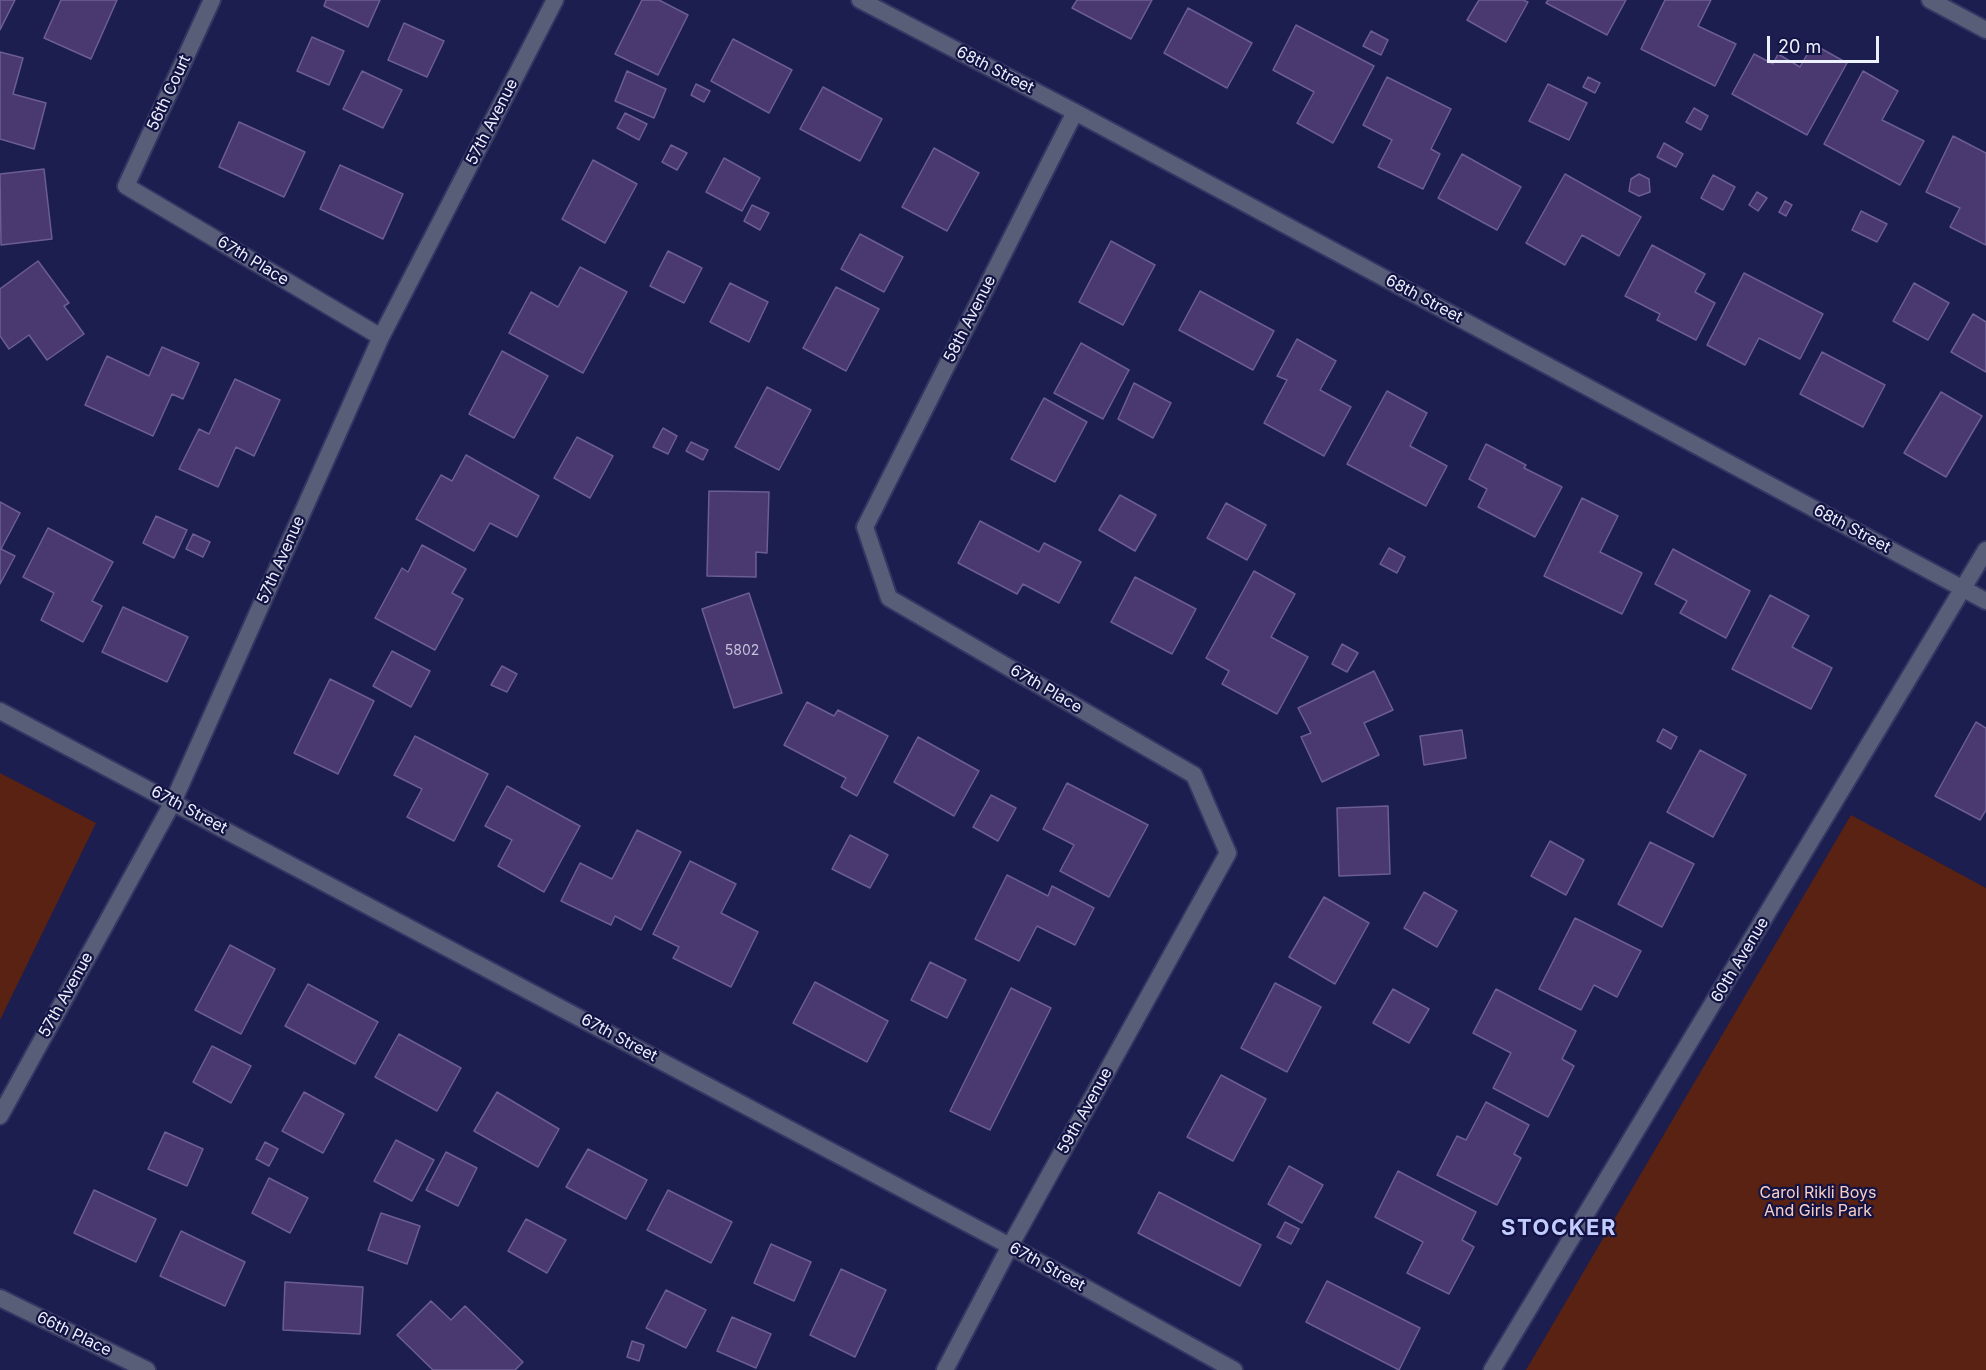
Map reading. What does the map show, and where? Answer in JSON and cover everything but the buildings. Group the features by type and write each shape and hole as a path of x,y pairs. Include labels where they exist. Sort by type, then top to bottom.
{"street":[{"name":"56th Court","path":"126,186 212,0"},
{"name":"57th Avenue","path":"0,1116 173,802 381,337 555,0"},
{"name":"68th Street","path":"860,0 1075,112 1986,601"},
{"path":"1930,0 1986,30"},
{"name":"58th Avenue","path":"865,527 1075,112"},
{"name":"67th Place","path":"126,186 381,337"},
{"name":"67th Place","path":"865,527 889,598 1194,775 1228,853"},
{"name":"60th Avenue","path":"1492,1370 1986,550"},
{"name":"67th Street","path":"0,711 1011,1246 1234,1370"},
{"name":"59th Avenue","path":"945,1370 1228,853"},
{"name":"66th Place","path":"0,1298 147,1370"}],"green space":[{"path":"0,773 96,823 0,1020"},
{"name":"Carol Rikli Boys And Girls Park","path":"1851,815 1986,888 1986,1370 1526,1370"}],"district":[{"name":"STOCKER","path":"1559,1228"}]}
